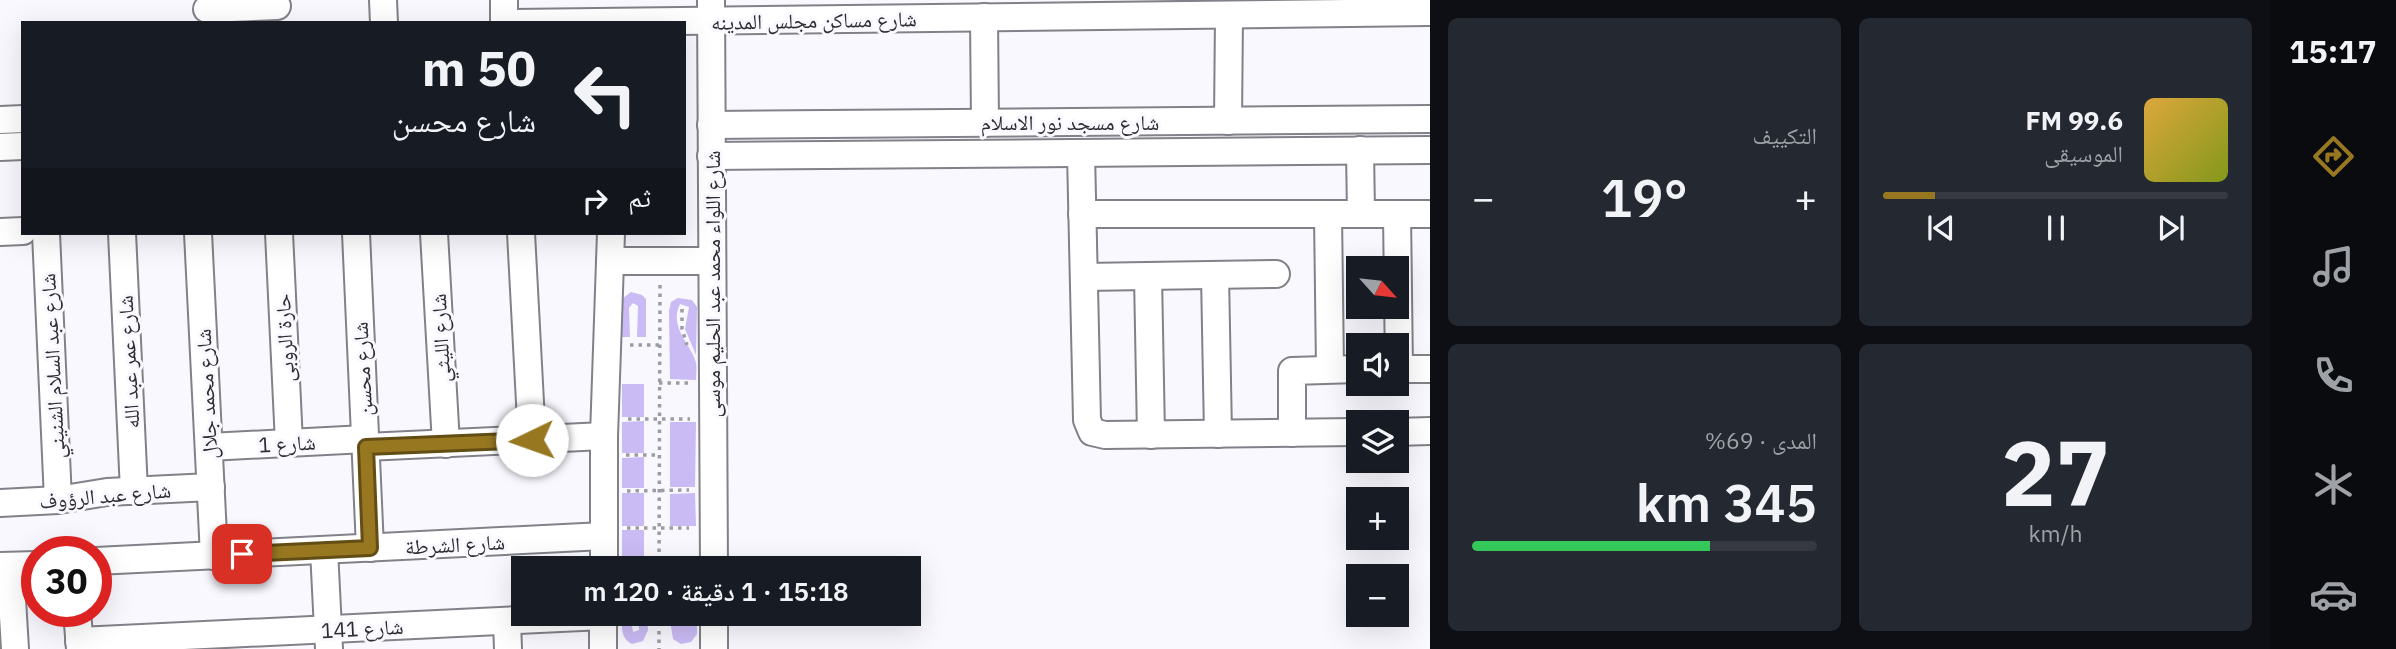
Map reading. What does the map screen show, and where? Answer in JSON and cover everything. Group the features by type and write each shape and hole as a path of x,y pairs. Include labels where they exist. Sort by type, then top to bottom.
{"street":[{"path":"383,0 384,21"},
{"path":"503,0 504,21"},
{"path":"618,0 618,21"},
{"path":"1426,0 1430,12"},
{"name":"شارع مساكن مجلس المدينه","path":"626,21 710,11 984,18 1176,8 1229,15 1303,7 1430,12"},
{"path":"207,11 277,10"},
{"name":"شارع اللواء محمد عبد الحليم موسى","path":"710,11 714,556"},
{"path":"1228,121 1229,15"},
{"path":"984,18 985,123"},
{"path":"0,120 21,119"},
{"name":"شارع مسجد نور الاسلام","path":"711,125 1430,119"},
{"path":"0,147 21,146"},
{"path":"1360,150 1362,214"},
{"name":"شارع مسجد نور الاسلام","path":"711,156 1430,150"},
{"path":"1081,153 1088,426 1098,435 1346,432"},
{"path":"1082,214 1430,214"},
{"path":"1328,214 1330,369"},
{"path":"1396,214 1398,333"},
{"path":"0,232 21,231"},
{"name":"شارع عبد السلام الشنيني","path":"46,235 58,500"},
{"name":"شارع عمر عبد الله","path":"122,235 134,491"},
{"name":"شارع محمد جلال","path":"198,235 214,555"},
{"name":"حارة الروبى","path":"279,235 289,443"},
{"name":"شارع محسن","path":"355,235 370,548"},
{"name":"شارع الليثي","path":"434,235 446,444"},
{"path":"521,235 532,440"},
{"path":"604,556 604,437 611,235"},
{"path":"610,261 712,261"},
{"path":"1084,277 1276,274"},
{"path":"1215,275 1218,434"},
{"path":"1148,276 1151,435"},
{"path":"1292,433 1291,373 1296,370 1346,369"},
{"path":"1409,369 1430,369"},
{"path":"1409,432 1430,431"},
{"name":"شارع 1","path":"209,447 289,443 446,444 604,437"},
{"name":"شارع عبد الرؤوف","path":"0,503 211,487"},
{"name":"شارع الشرطة","path":"112,561 370,548 604,532"},
{"path":"324,550 329,639"},
{"path":"5,566 15,649"},
{"path":"507,621 508,649"},
{"name":"شارع 141","path":"80,645 329,639 511,621"},
{"path":"603,626 603,649"},
{"path":"714,626 714,649"},
{"path":"78,627 80,645"}],"path":[{"path":"659,556 660,261"},
{"path":"607,346 660,345"},
{"path":"659,383 713,382"},
{"path":"604,437 659,419 713,419"},
{"path":"604,437 659,455"},
{"path":"604,490 713,490"},
{"path":"604,532 714,528"},
{"path":"659,626 659,649"}],"shaded area":[{"path":"631,292 646,299 646,337 637,337 638,306 633,303 629,308 630,337 621,337 622,299"},
{"path":"678,298 692,300 697,307 696,355 685,329 689,307 680,304 677,312 679,329 696,363 696,380 670,379 669,311 671,302"},
{"path":"622,384 644,384 644,417 622,417"},
{"path":"644,421 644,453 622,453 622,422"},
{"path":"670,422 696,422 695,487 670,487"},
{"path":"644,457 644,488 622,488 622,458"},
{"path":"622,493 644,493 644,526 622,526"},
{"path":"695,493 696,526 670,526 670,494"},
{"path":"622,530 644,530 644,556 622,556"},
{"path":"622,626 632,626 633,632 639,630 639,626 648,626 643,641 632,644 622,631"},
{"path":"671,626 697,626 697,634 691,642 681,644 673,639"}],"route":[{"path":"242,554 370,548 366,447 532,440"}]}
